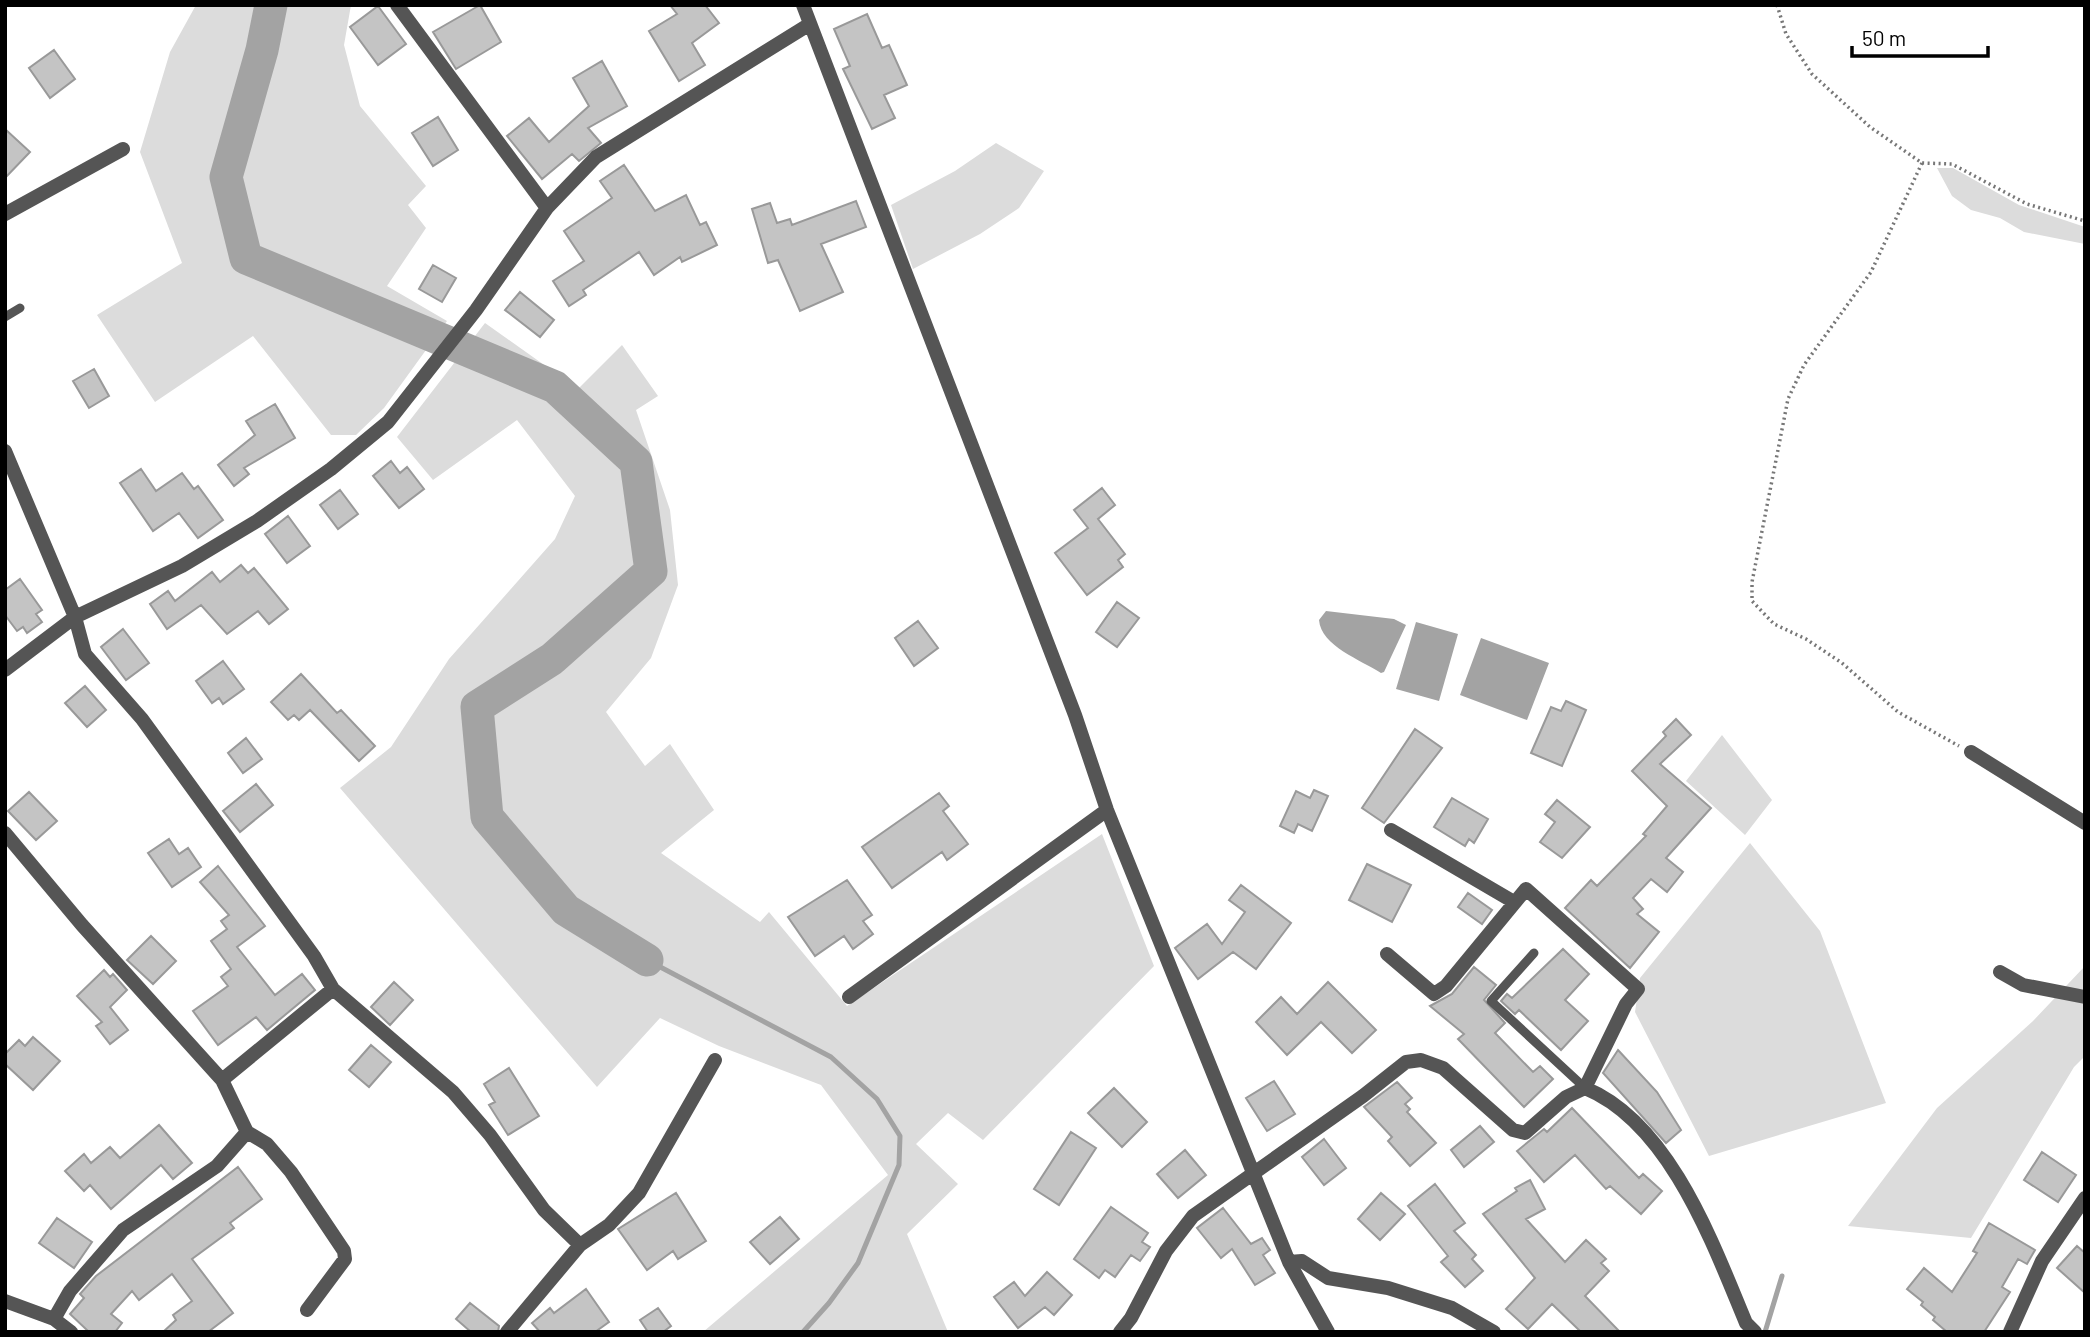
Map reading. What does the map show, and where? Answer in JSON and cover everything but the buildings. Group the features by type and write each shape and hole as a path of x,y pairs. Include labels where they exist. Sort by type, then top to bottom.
{"street":[{"path":"397,5 547,208"},
{"path":"803,5 1076,715 1107,810 1289,1262 1328,1332"},
{"path":"5,670 75,617 182,566 257,521 331,470 388,422 433,368 547,208 596,157 810,24"},
{"path":"5,214 123,149"},
{"path":"5,451 75,617 85,654 142,719 314,956 332,989 453,1092 491,1135 544,1210 580,1245"},
{"path":"1971,752 2085,823"},
{"path":"849,997 1107,810"},
{"path":"1391,830 1514,902"},
{"path":"5,833 82,925 222,1080 247,1132 267,1144 291,1172 344,1251 345,1259 307,1310"},
{"path":"1120,1332 1131,1318 1166,1251 1193,1216 1254,1175 1406,1062 1421,1060 1443,1068 1513,1130 1524,1133 1566,1097 1585,1088 1626,1003 1638,989 1526,889 1446,986 1434,994 1387,954"},
{"path":"2000,972 2023,985 2085,996"},
{"path":"222,1080 332,989"},
{"path":"507,1332 580,1245 609,1225 639,1193 715,1060"},
{"path":"1585,1088 1604,1095 1625,1110 1676,1173 1705,1224 1750,1328"},
{"path":"54,1320 70,1292 123,1230 217,1166 247,1132"},
{"path":"2010,1332 2042,1261 2085,1198"},
{"path":"1289,1262 1302,1261 1328,1278 1388,1288 1452,1308 1494,1332"},
{"path":"5,1301 54,1320 71,1332"}],"lane":[{"path":"5,317 20,308"},
{"path":"1534,953 1491,1001 1585,1088"}],"path":[{"path":"1776,5 1786,34 1812,75 1870,127 1922,163 1952,164 2027,204 2085,221"},
{"path":"1922,163 1871,272 1804,365 1788,399 1752,582 1752,601 1773,624 1806,639 1842,663 1898,712 1971,752"}],"shaded area":[{"path":"196,5 351,5 344,45 360,106 426,186 408,205 426,228 387,286 447,321 384,408 356,435 331,435 253,336 155,402 97,315 182,263 140,152 170,52"},
{"path":"996,143 1044,171 1019,208 980,234 913,269 891,205 955,171"},
{"path":"1937,168 1953,168 2019,205 2085,227 2085,244 2024,232 2000,218 1971,210 1952,196"},
{"path":"485,323 578,389 622,345 658,396 636,410 670,510 678,585 651,658 606,712 645,766 670,744 714,810 661,853 760,922 769,912 847,1006 1102,834 1154,966 983,1140 948,1113 916,1144 958,1184 907,1234 948,1332 703,1332 888,1175 821,1085 719,1046 660,1018 597,1087 340,788 391,747 449,659 555,539 575,496 517,420 433,480 397,437"},
{"path":"1326,611 1394,619 1406,625 1384,672 1381,673 1334,645 1321,629 1319,620"},
{"path":"1416,622 1458,634 1439,701 1396,689"},
{"path":"1481,638 1549,663 1527,720 1460,695"},
{"path":"1722,735 1772,800 1745,835 1686,781"},
{"path":"1750,843 1820,931 1886,1103 1709,1156 1635,1012 1640,978"},
{"path":"2085,966 2085,1056 2074,1067 1971,1238 1848,1226 1937,1108 2033,1021"}],"waterway":[{"path":"271,5 262,50 226,177 246,258 555,387 636,462 651,571 552,659 477,707 487,817 566,910 647,960"},
{"path":"647,960 831,1057 877,1099 900,1136 899,1165 858,1263 829,1303 803,1332"},
{"path":"1765,1332 1782,1276"}]}
